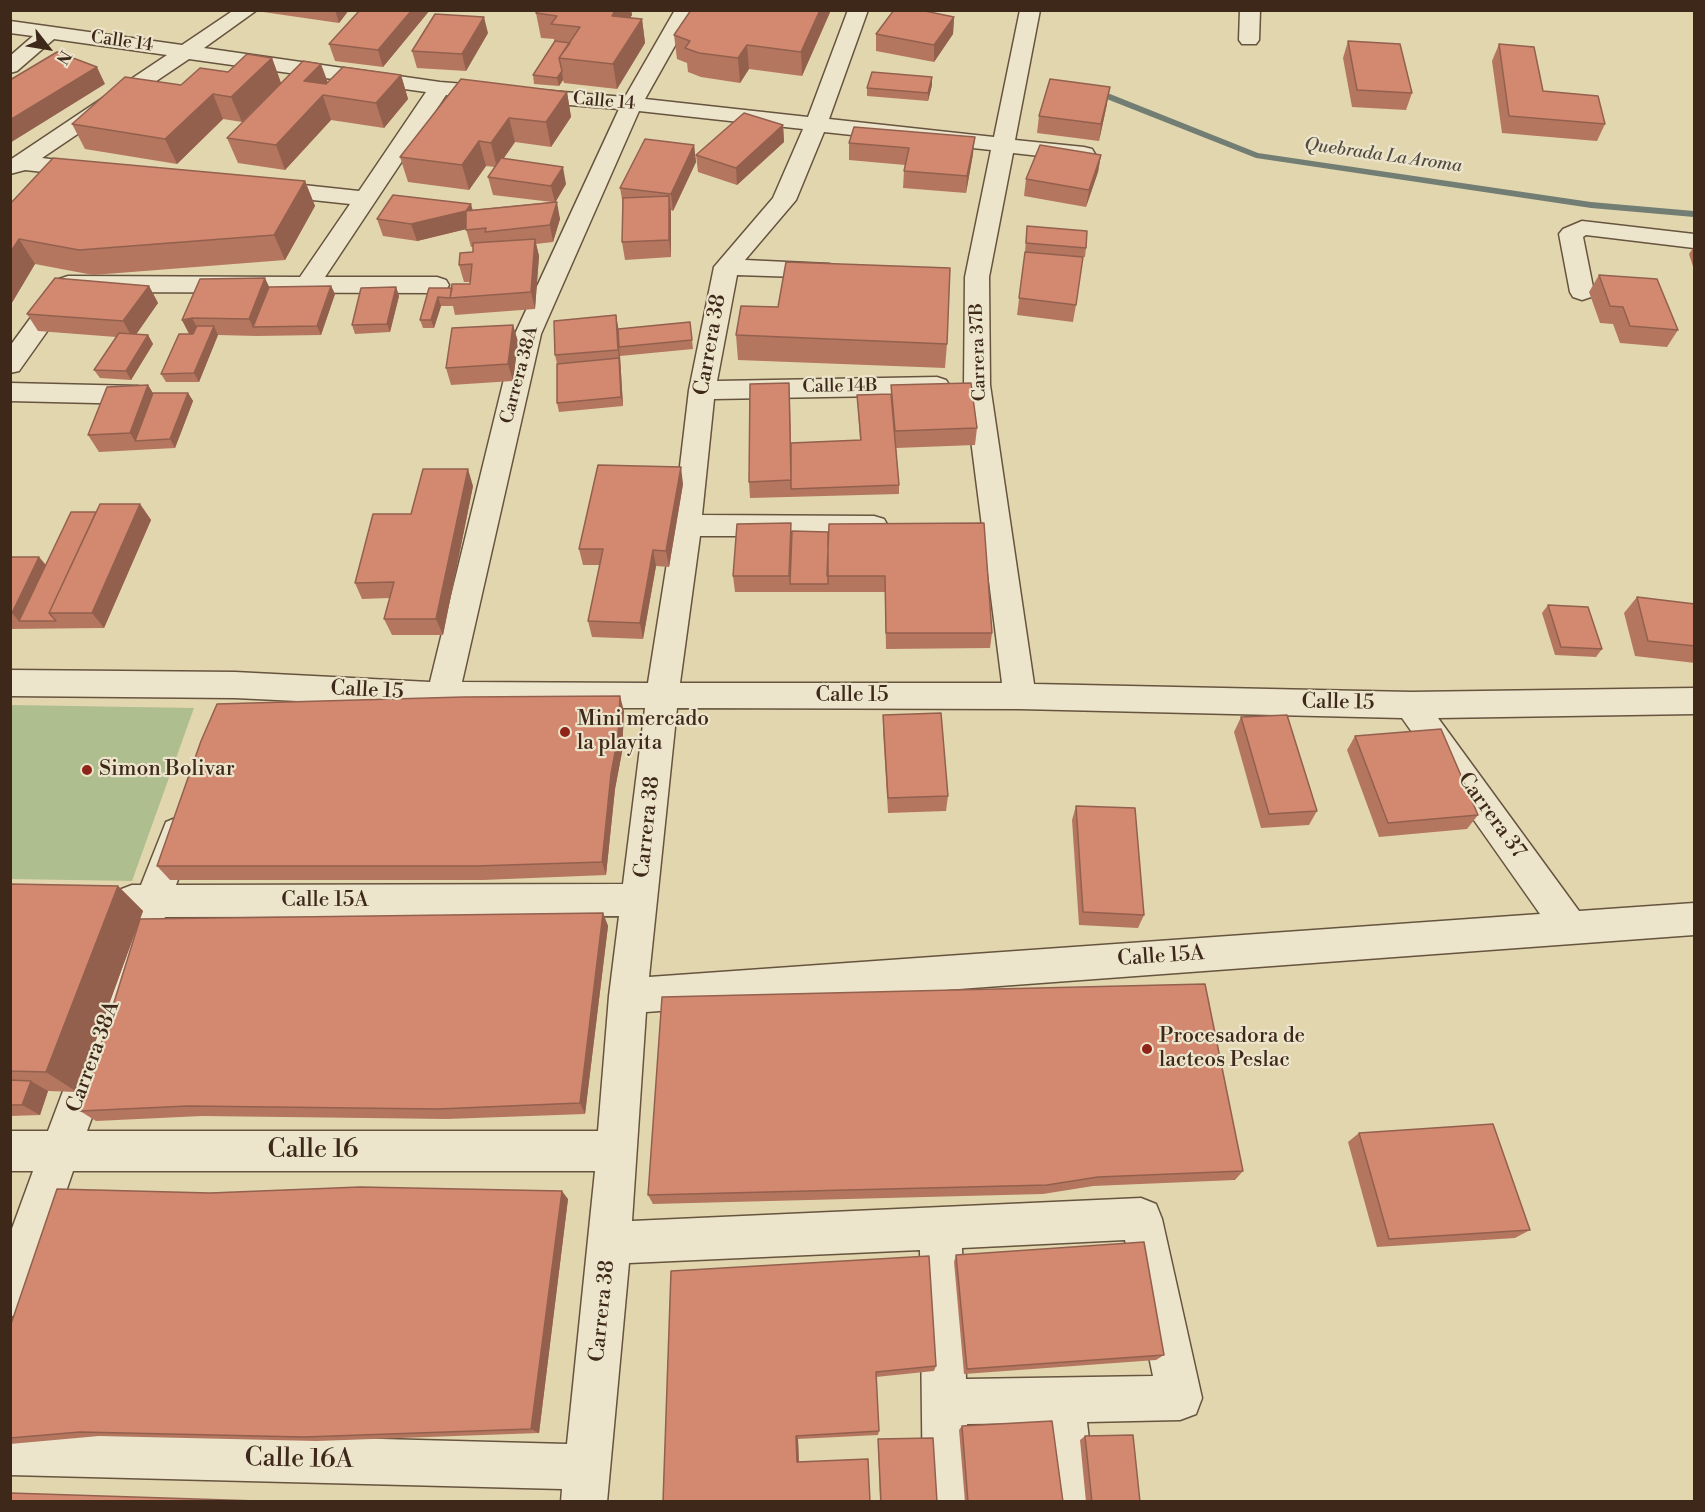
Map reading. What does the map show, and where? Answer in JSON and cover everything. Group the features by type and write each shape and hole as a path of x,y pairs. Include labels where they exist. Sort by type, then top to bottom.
{"street":[{"path":"16,166 248,10"},
{"name":"Carrera 38A","path":"443,695 528,334 632,104 685,10"},
{"name":"Carrera 38","path":"586,1484 610,1243 628,996 662,696 687,525 702,390 726,267 784,200 816,124 858,10"},
{"name":"Carrera 37B","path":"1020,696 984,527 977,385 965,276 1002,144 1030,10"},
{"path":"1249,40 1250,10"},
{"name":"Calle 14","path":"10,27 440,88 632,104 1092,155"},
{"path":"10,67 50,32"},
{"path":"307,285 440,88"},
{"path":"16,166 116,173"},
{"path":"247,186 366,199"},
{"path":"1582,292 1571,234 1574,231 1582,228 1695,241"},
{"path":"726,267 858,272"},
{"path":"10,364 68,284 437,285"},
{"name":"Calle 14B","path":"702,390 977,385"},
{"path":"10,392 138,395"},
{"path":"687,525 901,526"},
{"name":"Calle 15","path":"10,683 229,701 443,695 1020,696 1411,705 1695,701"},
{"name":"Carrera 37","path":"1411,705 1570,927"},
{"name":"Carrera 38A","path":"10,1296 60,1151 189,804"},
{"name":"Calle 15A","path":"104,900 151,902 640,900"},
{"name":"Calle 15A","path":"628,996 1695,919"},
{"name":"Calle 16","path":"10,1151 616,1150"},
{"path":"610,1243 1141,1219 1180,1398 943,1402"},
{"path":"941,1228 946,1502"},
{"path":"1062,1401 1073,1502"},
{"name":"Calle 16A","path":"10,1452 586,1484"}],"green space":[{"path":"11,705 194,708 132,881 11,879"}],"building":[{"path":"360,10 412,10 378,50 329,44"},
{"path":"538,10 615,10 612,16 642,19 613,64 559,58 580,27 551,24 557,16 536,13"},
{"path":"691,10 820,10 801,52 747,45 738,58 699,53 685,48 690,41 674,35"},
{"path":"894,10 920,10 954,17 934,45 876,34"},
{"path":"435,14 484,17 462,54 412,51"},
{"path":"555,41 570,43 559,58 562,71 557,78 533,75"},
{"path":"1348,41 1400,44 1412,93 1357,90"},
{"path":"1499,44 1534,47 1543,91 1598,96 1605,124 1509,116"},
{"path":"57,52 97,67 10,120 10,80"},
{"path":"247,54 272,58 231,97 213,94 165,139 72,124 125,77 181,85 200,68 228,72"},
{"path":"303,61 321,64 304,81 326,84 343,67 401,75 376,103 323,95 276,145 227,138"},
{"path":"872,72 932,77 928,93 867,88"},
{"path":"461,79 567,92 546,122 509,118 491,143 479,141 462,165 400,157"},
{"path":"1050,79 1110,87 1101,124 1039,116"},
{"path":"744,113 783,125 736,168 696,155"},
{"path":"854,127 975,137 967,176 904,171 909,148 849,143"},
{"path":"645,139 694,145 671,194 620,188"},
{"path":"1040,145 1101,155 1089,190 1026,179"},
{"path":"53,158 305,181 274,235 79,250 19,239 10,253 10,204"},
{"path":"501,158 563,167 551,186 488,177"},
{"path":"393,195 471,204 466,211 411,224 377,219"},
{"path":"669,196 669,240 622,242 623,198"},
{"path":"557,202 550,225 485,232 486,228 466,230 466,211"},
{"path":"1027,226 1087,231 1086,248 1026,243"},
{"path":"535,239 531,292 450,298 452,284 470,284 472,264 459,265 460,253 473,252 473,243"},
{"path":"1025,252 1083,257 1076,305 1019,298"},
{"path":"786,262 950,268 947,344 736,335 741,306 778,307"},
{"path":"1599,275 1657,279 1678,330 1630,326 1623,307 1610,306"},
{"path":"55,278 149,286 123,321 27,314"},
{"path":"265,278 249,319 192,318 182,320 200,279"},
{"path":"331,286 317,326 253,327 269,287"},
{"path":"396,287 387,324 352,325 361,288"},
{"path":"429,288 452,288 450,298 438,297 431,320 420,320"},
{"path":"616,315 618,350 555,355 554,321"},
{"path":"690,322 692,340 619,347 618,329"},
{"path":"513,325 508,364 446,368 452,328"},
{"path":"197,326 214,326 194,373 161,374 179,334 193,334"},
{"path":"119,333 148,335 126,371 94,370"},
{"path":"619,358 621,397 557,403 557,364"},
{"path":"789,383 791,480 749,482 750,384"},
{"path":"971,383 977,428 895,431 891,385"},
{"path":"148,385 130,433 88,435 107,387"},
{"path":"153,393 188,393 170,439 135,441"},
{"path":"891,394 899,485 791,489 791,443 861,440 857,395"},
{"path":"598,465 681,467 666,551 653,550 640,623 588,621 603,549 579,549"},
{"path":"423,469 468,469 436,619 384,619 394,582 355,583 373,514 411,514"},
{"path":"100,504 140,504 92,613 49,613"},
{"path":"71,512 96,512 49,613 56,621 19,621"},
{"path":"791,523 789,576 733,576 737,524"},
{"path":"984,523 992,633 886,633 885,576 827,576 829,524"},
{"path":"792,531 828,532 828,584 790,584"},
{"path":"10,557 39,557 12,613 10,613"},
{"path":"1637,597 1695,604 1695,646 1648,641"},
{"path":"1548,605 1588,607 1602,649 1561,647"},
{"path":"620,696 618,737 611,774 602,862 476,866 157,866 201,741 217,704 463,697"},
{"path":"941,713 948,796 888,798 883,715"},
{"path":"1287,715 1317,811 1269,814 1241,717"},
{"path":"1441,729 1478,815 1388,823 1355,736"},
{"path":"1076,806 1135,808 1144,915 1083,912"},
{"path":"10,884 118,886 46,1072 10,1071"},
{"path":"603,913 580,1103 438,1109 188,1106 80,1111 140,919"},
{"path":"1205,984 1243,1171 1098,1177 1047,1185 648,1195 662,997"},
{"path":"10,1080 31,1081 22,1105 10,1105"},
{"path":"1493,1124 1530,1230 1389,1239 1359,1133"},
{"path":"360,1187 562,1191 531,1429 304,1437 80,1432 10,1438 10,1327 57,1189 210,1193"},
{"path":"1144,1242 1164,1355 967,1369 956,1255"},
{"path":"929,1256 936,1366 876,1372 879,1431 796,1436 797,1462 868,1459 870,1502 663,1502 671,1271"},
{"path":"1052,1421 1063,1502 968,1502 962,1426"},
{"path":"1133,1435 1140,1502 1092,1502 1085,1436"},
{"path":"933,1438 937,1502 881,1502 878,1439"},
{"path":"10,1493 289,1502 10,1502"}],"waterway":[{"name":"Quebrada La Aroma","path":"1092,90 1256,155 1591,205 1694,214"}],"place":[{"name":"Mini mercado la playita","path":"565,732"},
{"name":"Simon Bolivar","path":"87,770"},
{"name":"Procesadora de lacteos Peslac","path":"1147,1049"}]}
